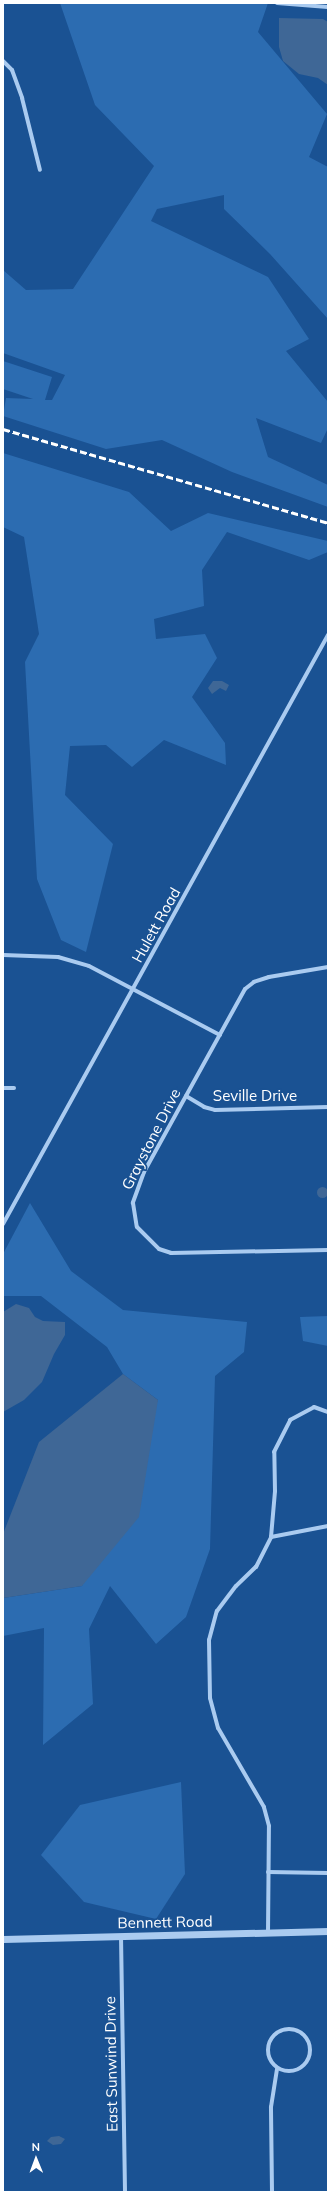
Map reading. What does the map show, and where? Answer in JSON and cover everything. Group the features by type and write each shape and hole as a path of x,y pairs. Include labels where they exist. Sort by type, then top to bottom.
{"street":[{"path":"277,3 328,7"},
{"path":"3,61 12,70 22,98 40,170"},
{"name":"Hulett Road","path":"3,1224 328,635"},
{"path":"3,955 68,959 89,966 134,988 220,1035"},
{"name":"Graystone Drive","path":"328,967 269,977 254,982 245,990 144,1172 133,1203 137,1227 148,1240 159,1249 170,1253 328,1250"},
{"path":"3,1088 14,1088"},
{"name":"Seville Drive","path":"186,1096 204,1107 215,1110 328,1107"},
{"path":"268,1933 269,1826 264,1808 218,1728 210,1698 209,1640 217,1611 236,1586 256,1567 271,1537 275,1491 274,1452 290,1420 314,1407 328,1412"},
{"path":"271,1537 328,1526"},
{"path":"268,1872 328,1873"},
{"name":"Bennett Road","path":"3,1939 328,1931"},
{"name":"East Sunwind Drive","path":"121,1936 125,2192"},
{"path":"272,2192 271,2107 277,2068 268,2054 272,2038 285,2030 301,2033 310,2047 307,2062 293,2071 277,2068"}],"shaded area":[{"path":"60,3 268,3 258,32 327,114 309,157 328,167 328,319 270,254 224,209 224,195 157,209 151,221 268,277 309,339 286,351 328,402 328,428 321,443 256,418 268,457 328,485 328,507 232,472 162,440 106,449 3,416 6,398 33,399 3,389 3,361 52,377 45,400 52,400 65,375 3,353 3,270 26,290 73,289 154,166 95,105"},
{"path":"279,18 323,19 328,22 328,85 318,78 299,74 283,61 279,47"},
{"path":"3,453 129,492 171,531 208,513 328,541 328,552 309,560 227,532 202,570 204,606 154,619 156,639 205,634 217,658 192,697 225,743 226,765 164,740 132,767 106,745 70,746 65,795 113,844 86,952 61,940 37,879 25,662 39,634 24,537 3,527"},
{"path":"213,681 222,681 229,685 226,691 220,688 212,694 208,688"},
{"path":"320,1187 324,1187 326,1188 326,1196 320,1197 317,1194 317,1190"},
{"path":"30,1203 71,1271 123,1310 247,1322 244,1352 215,1376 210,1549 186,1617 156,1644 110,1586 89,1629 93,1704 43,1745 44,1628 3,1636 3,1598 82,1586 158,1400 123,1374 107,1347 41,1296 3,1296 3,1254"},
{"path":"16,1304 29,1308 35,1317 43,1321 65,1322 65,1335 54,1354 42,1382 24,1400 3,1412 3,1312"},
{"path":"328,1316 328,1346 303,1341 300,1317"},
{"path":"123,1374 158,1400 139,1517 82,1586 3,1598 3,1534 39,1442"},
{"path":"181,1782 185,1874 156,1919 84,1902 41,1855 80,1805"},
{"path":"59,2136 65,2139 61,2144 53,2145 47,2141 51,2137"}],"railway":[{"path":"3,429 328,523"}]}
